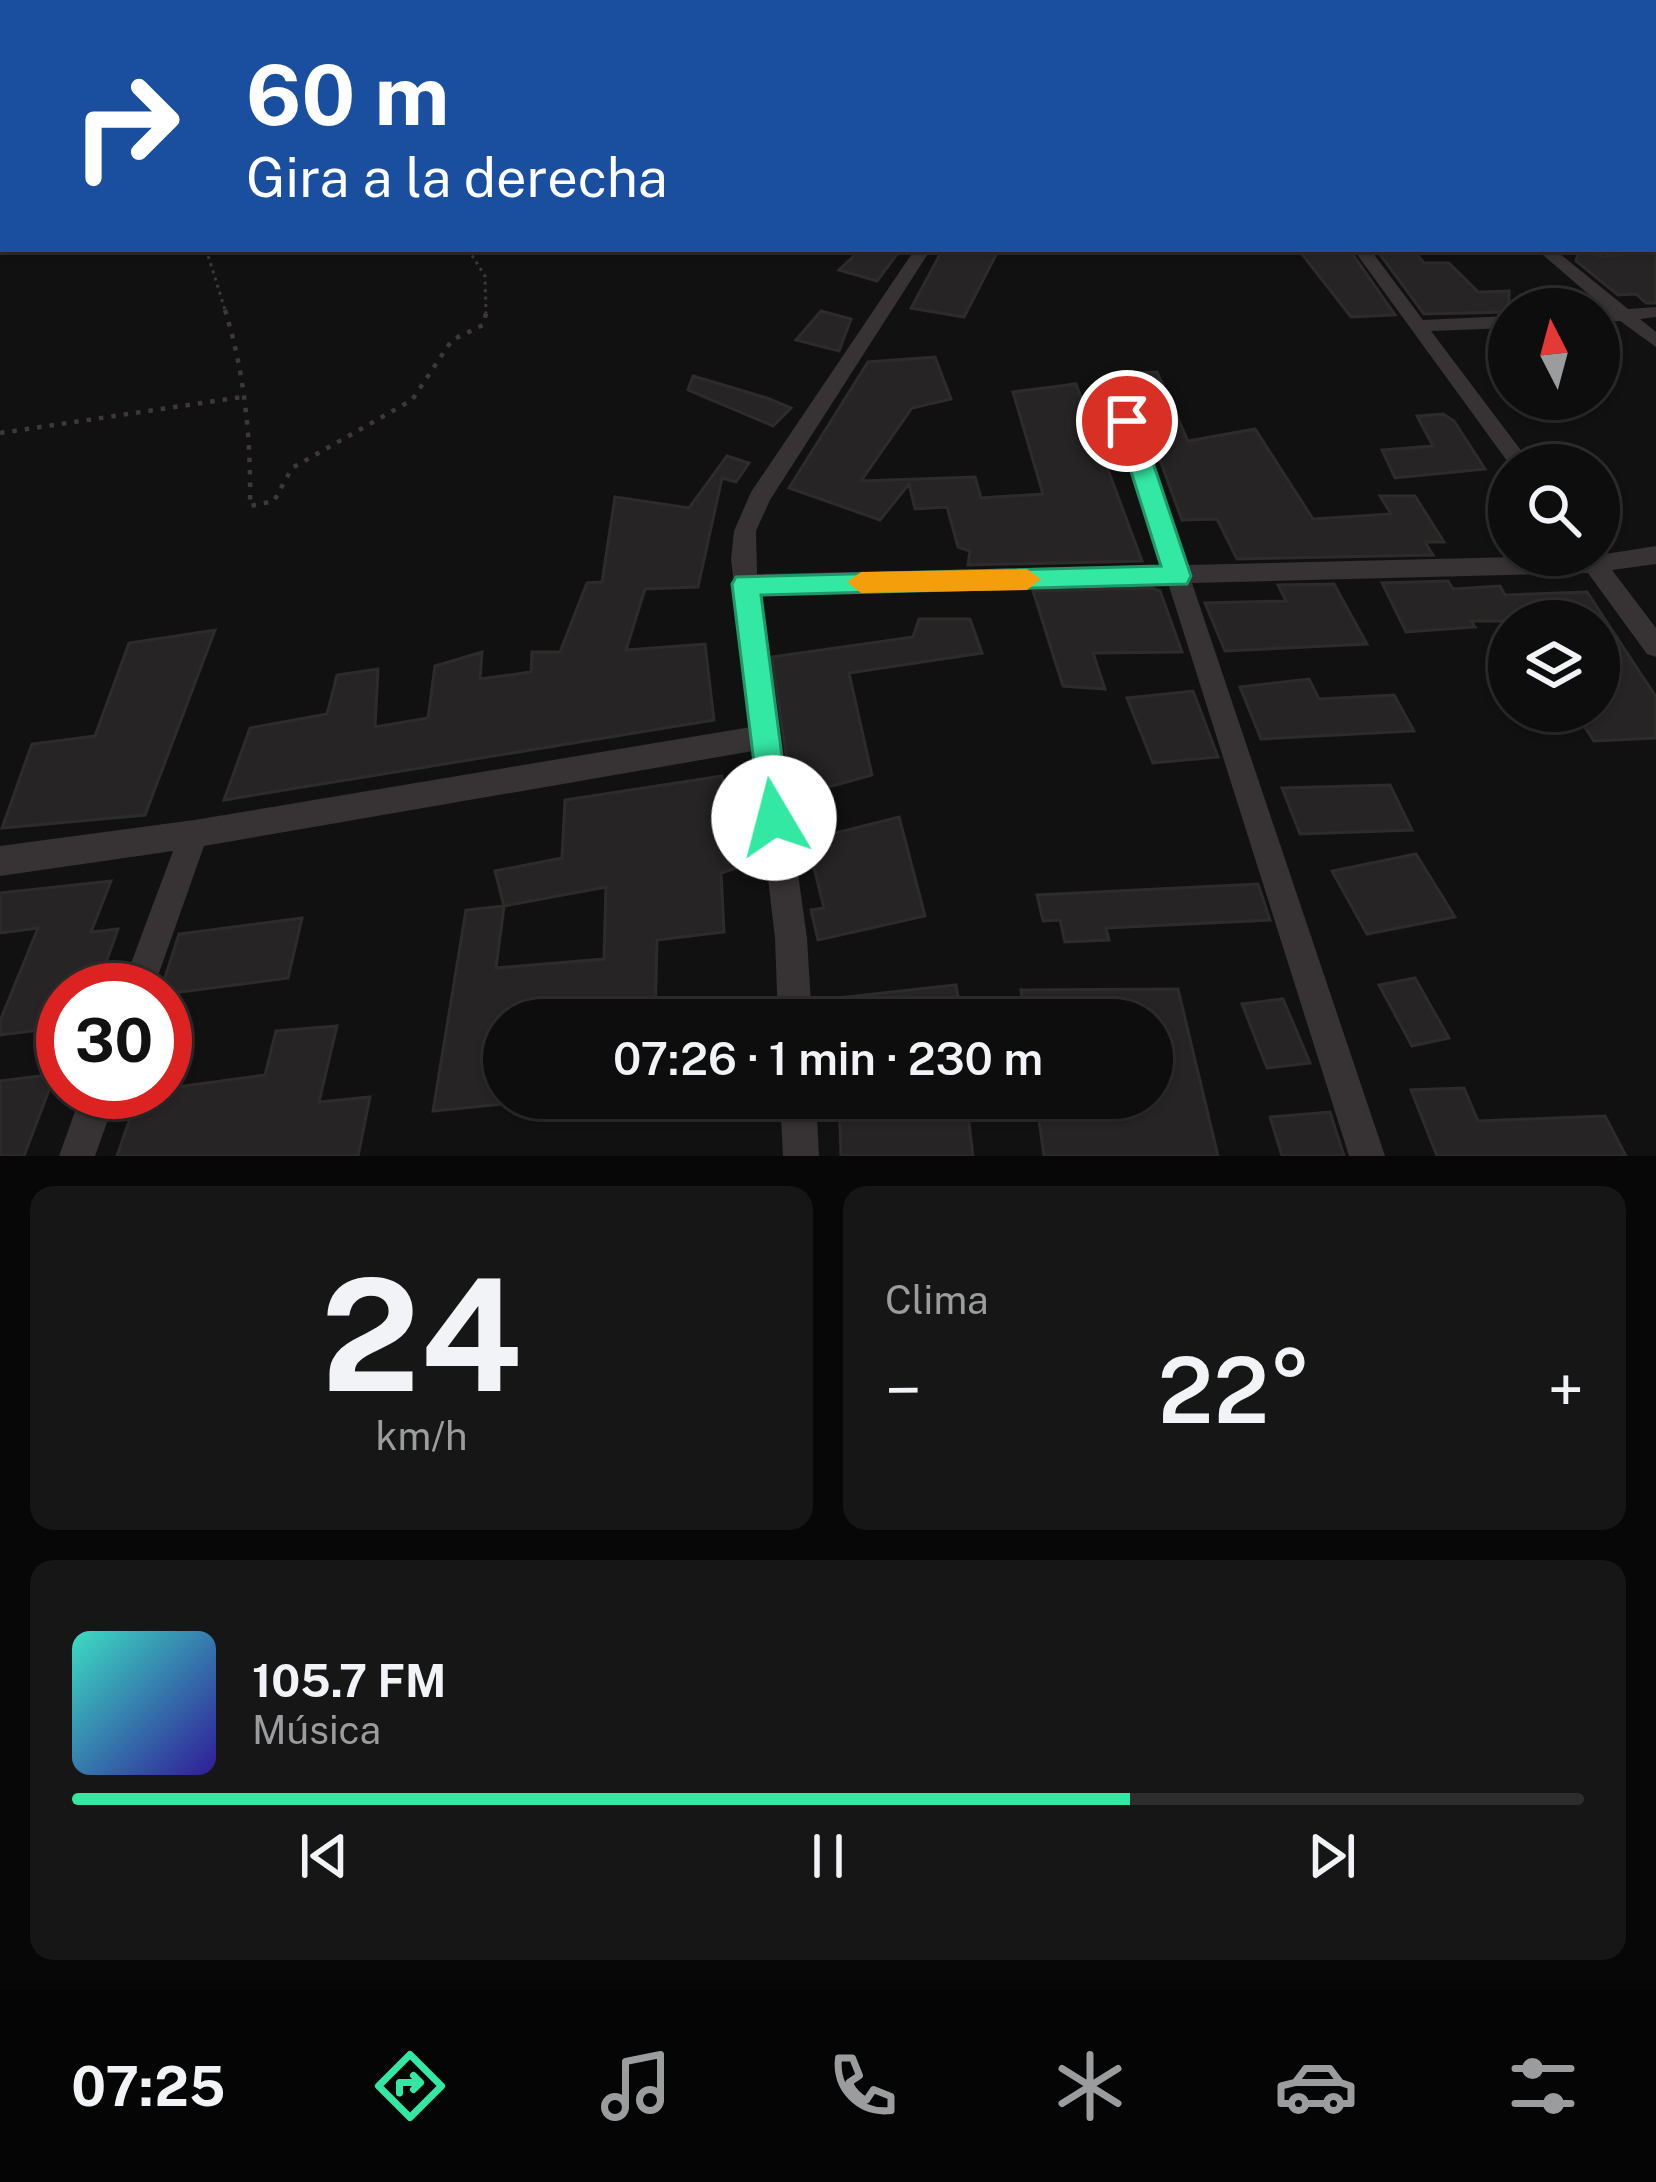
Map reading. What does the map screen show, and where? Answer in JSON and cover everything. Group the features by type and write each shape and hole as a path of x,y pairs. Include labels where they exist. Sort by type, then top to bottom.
{"street":[{"path":"794,999 791,938 762,737 745,531 759,498 921,252"},
{"path":"1362,252 1505,444"},
{"path":"1548,252 1656,340"},
{"path":"1620,316 1656,312"},
{"path":"1418,326 1488,323"},
{"path":"1114,382 1367,1156"},
{"path":"1620,558 1656,555"},
{"path":"746,584 1178,576 1488,564"},
{"path":"1604,576 1656,647"},
{"path":"0,861 194,835 762,737"},
{"path":"147,963 194,835"},
{"path":"77,1156 90,1119"},
{"path":"800,1119 801,1156"}],"path":[{"path":"207,252 238,347 250,446 250,506 274,501 292,468 310,455 412,400 452,340 483,326 493,295 484,268 471,252"},
{"path":"0,433 242,397"}],"building":[{"path":"858,252 899,252 877,281 839,270"},
{"path":"941,252 997,252 964,317 911,308"},
{"path":"1300,252 1351,252 1395,315 1351,317"},
{"path":"1378,252 1415,252 1424,263 1449,263 1478,292 1488,292 1488,312 1424,314"},
{"path":"1578,252 1603,257 1656,252 1656,303 1609,288 1576,261"},
{"path":"821,311 851,319 839,351 796,340"},
{"path":"935,357 951,399 912,408 861,481 975,477 981,498 1043,494 1013,392 1076,384 1142,561 968,565 970,551 958,547 947,507 915,509 909,484 880,520 789,488 868,362"},
{"path":"1157,372 1188,441 1255,429 1313,519 1391,514 1380,496 1415,496 1444,542 1425,542 1433,555 1237,559 1217,519 1182,520 1128,373"},
{"path":"693,376 791,408 773,426 688,390"},
{"path":"1443,414 1454,421 1485,469 1395,478 1382,450 1433,446 1417,416"},
{"path":"727,456 749,463 736,482 722,478 698,587 645,589 626,650 705,644 714,720 224,800 250,728 327,714 337,675 378,669 375,727 428,718 435,666 482,652 480,679 531,672 532,652 560,652 587,583 602,582 615,497 689,508"},
{"path":"1448,581 1453,589 1500,586 1505,595 1587,592 1592,600 1488,600 1488,621 1471,621 1475,627 1406,632 1382,583"},
{"path":"1334,584 1367,644 1225,651 1205,603 1286,601 1278,585"},
{"path":"1033,591 1160,591 1182,652 1093,653 1105,689 1063,686"},
{"path":"919,619 970,619 982,653 849,673 872,775 792,797 772,657 913,637"},
{"path":"215,630 145,815 2,828 32,744 95,736 129,643"},
{"path":"1620,642 1656,697 1656,738 1594,741 1588,732 1620,732"},
{"path":"1309,679 1319,699 1394,695 1414,731 1261,739 1240,687"},
{"path":"1193,691 1218,757 1153,763 1127,698"},
{"path":"722,776 736,868 721,873 724,932 657,940 656,999 483,999 483,1106 433,1111 466,910 504,906 495,871 562,858 565,800","holes":["606,887 604,959 496,968 504,906"]},
{"path":"1390,785 1412,830 1300,834 1282,788"},
{"path":"899,817 925,916 818,940 811,910 824,908 807,840"},
{"path":"1416,854 1455,917 1367,934 1332,871"},
{"path":"111,881 91,932 118,929 106,963 36,963 36,1030 0,1035 0,1021 38,928 0,933 0,893"},
{"path":"1258,884 1270,920 1106,928 1109,940 1065,942 1060,920 1043,921 1037,895"},
{"path":"302,918 288,978 192,990 192,963 170,963 179,934"},
{"path":"1415,978 1449,1038 1412,1046 1379,985"},
{"path":"956,985 958,999 837,999"},
{"path":"1178,989 1218,1156 1044,1156 1039,1119 1173,1119 1173,999 1022,999 1021,990"},
{"path":"1283,999 1310,1063 1267,1068 1242,1004"},
{"path":"337,1026 319,1102 370,1097 358,1156 117,1156 130,1119 192,1119 192,1085 265,1075 276,1031"},
{"path":"36,1076 38,1119 24,1156 0,1156 0,1081"},
{"path":"1464,1088 1478,1121 1605,1116 1626,1156 1437,1156 1411,1090"},
{"path":"1330,1112 1344,1156 1282,1156 1270,1117"},
{"path":"840,1119 969,1119 973,1156 841,1156"}],"slow traffic":[{"path":"861,582 1027,579"}],"route":[{"path":"774,818 746,584 1178,576 1127,421"}]}
